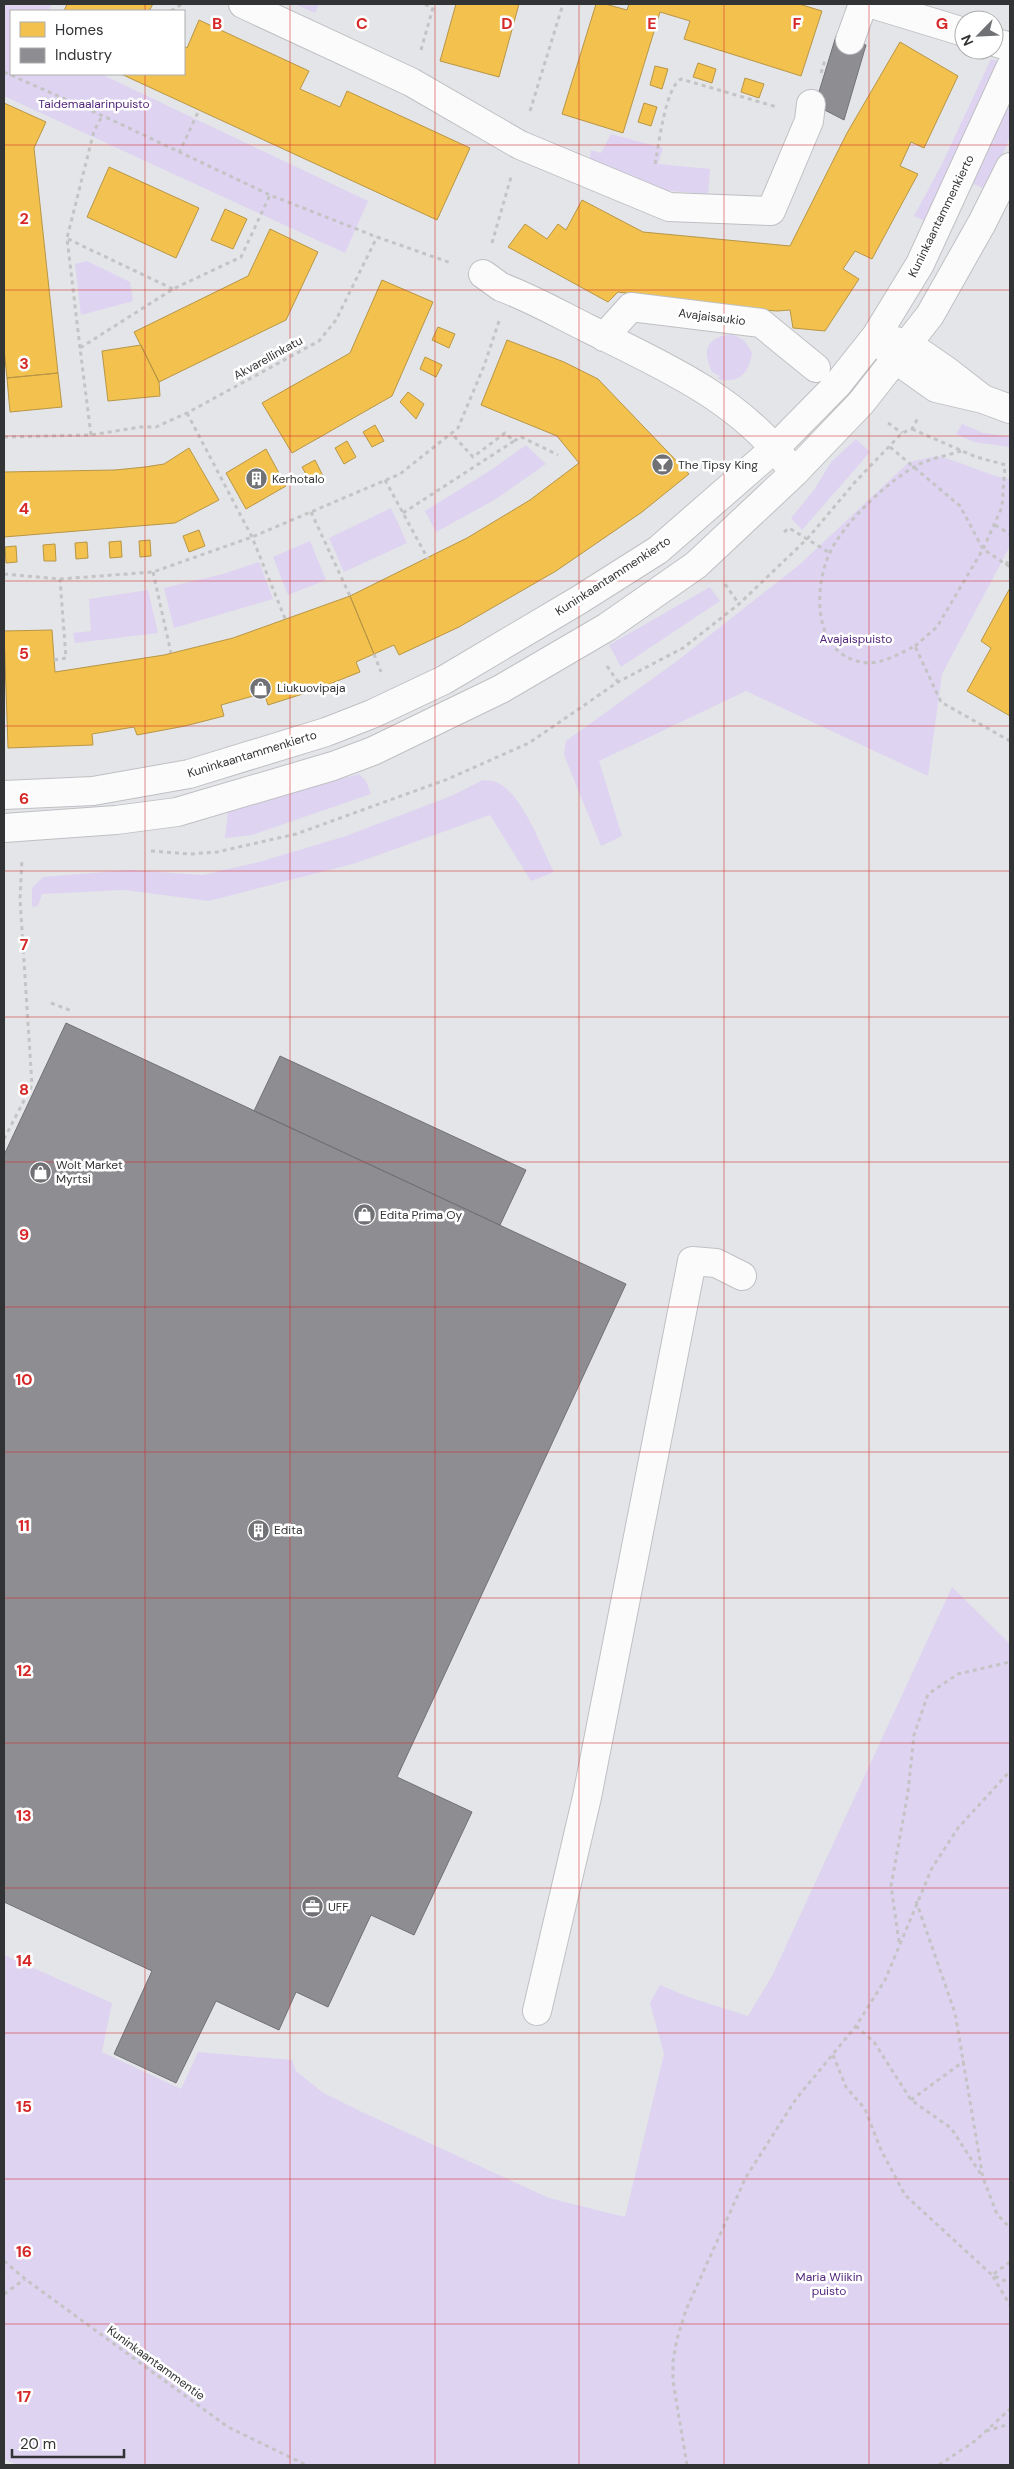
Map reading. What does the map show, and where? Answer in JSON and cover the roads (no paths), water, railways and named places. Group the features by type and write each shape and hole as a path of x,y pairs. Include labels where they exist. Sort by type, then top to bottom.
{"street":[{"path":"243,4 411,82 520,145 669,207 771,211 808,121 811,104"},
{"path":"850,40 863,4"},
{"path":"872,4 954,29"},
{"name":"Kuninkaantammenkierto","path":"4,795 93,791 189,774 326,732 372,714 444,680 658,550 768,440 837,385 876,336 920,264 1010,68"},
{"path":"4,828 116,820 176,812 324,769 373,751 501,689 607,627 696,566 794,473 861,403 930,315 982,223 1010,167"},
{"path":"483,274 510,290 641,354 725,403 768,440 794,473"},
{"name":"Avajaisaukio","path":"604,337 631,307 761,324 816,368"},
{"path":"876,336 901,351 936,388 983,399 1010,409"},
{"path":"537,2011 587,1797 692,1261 716,1263 742,1276"}],"place":[{"name":"The Tipsy King","path":"662,465"},
{"name":"Kerhotalo","path":"256,479"},
{"name":"Liukuovipaja","path":"261,688"},
{"name":"Wolt Market Myrtsi","path":"40,1172"},
{"name":"Edita Prima Oy","path":"364,1215"},
{"name":"Edita","path":"258,1530"},
{"name":"UFF","path":"312,1907"}],"park label":[{"name":"Taidemaalarinpuisto","path":"94,104"},
{"name":"Avajaispuisto","path":"856,639"},
{"name":"Maria Wiikin puisto","path":"829,2284"}]}
